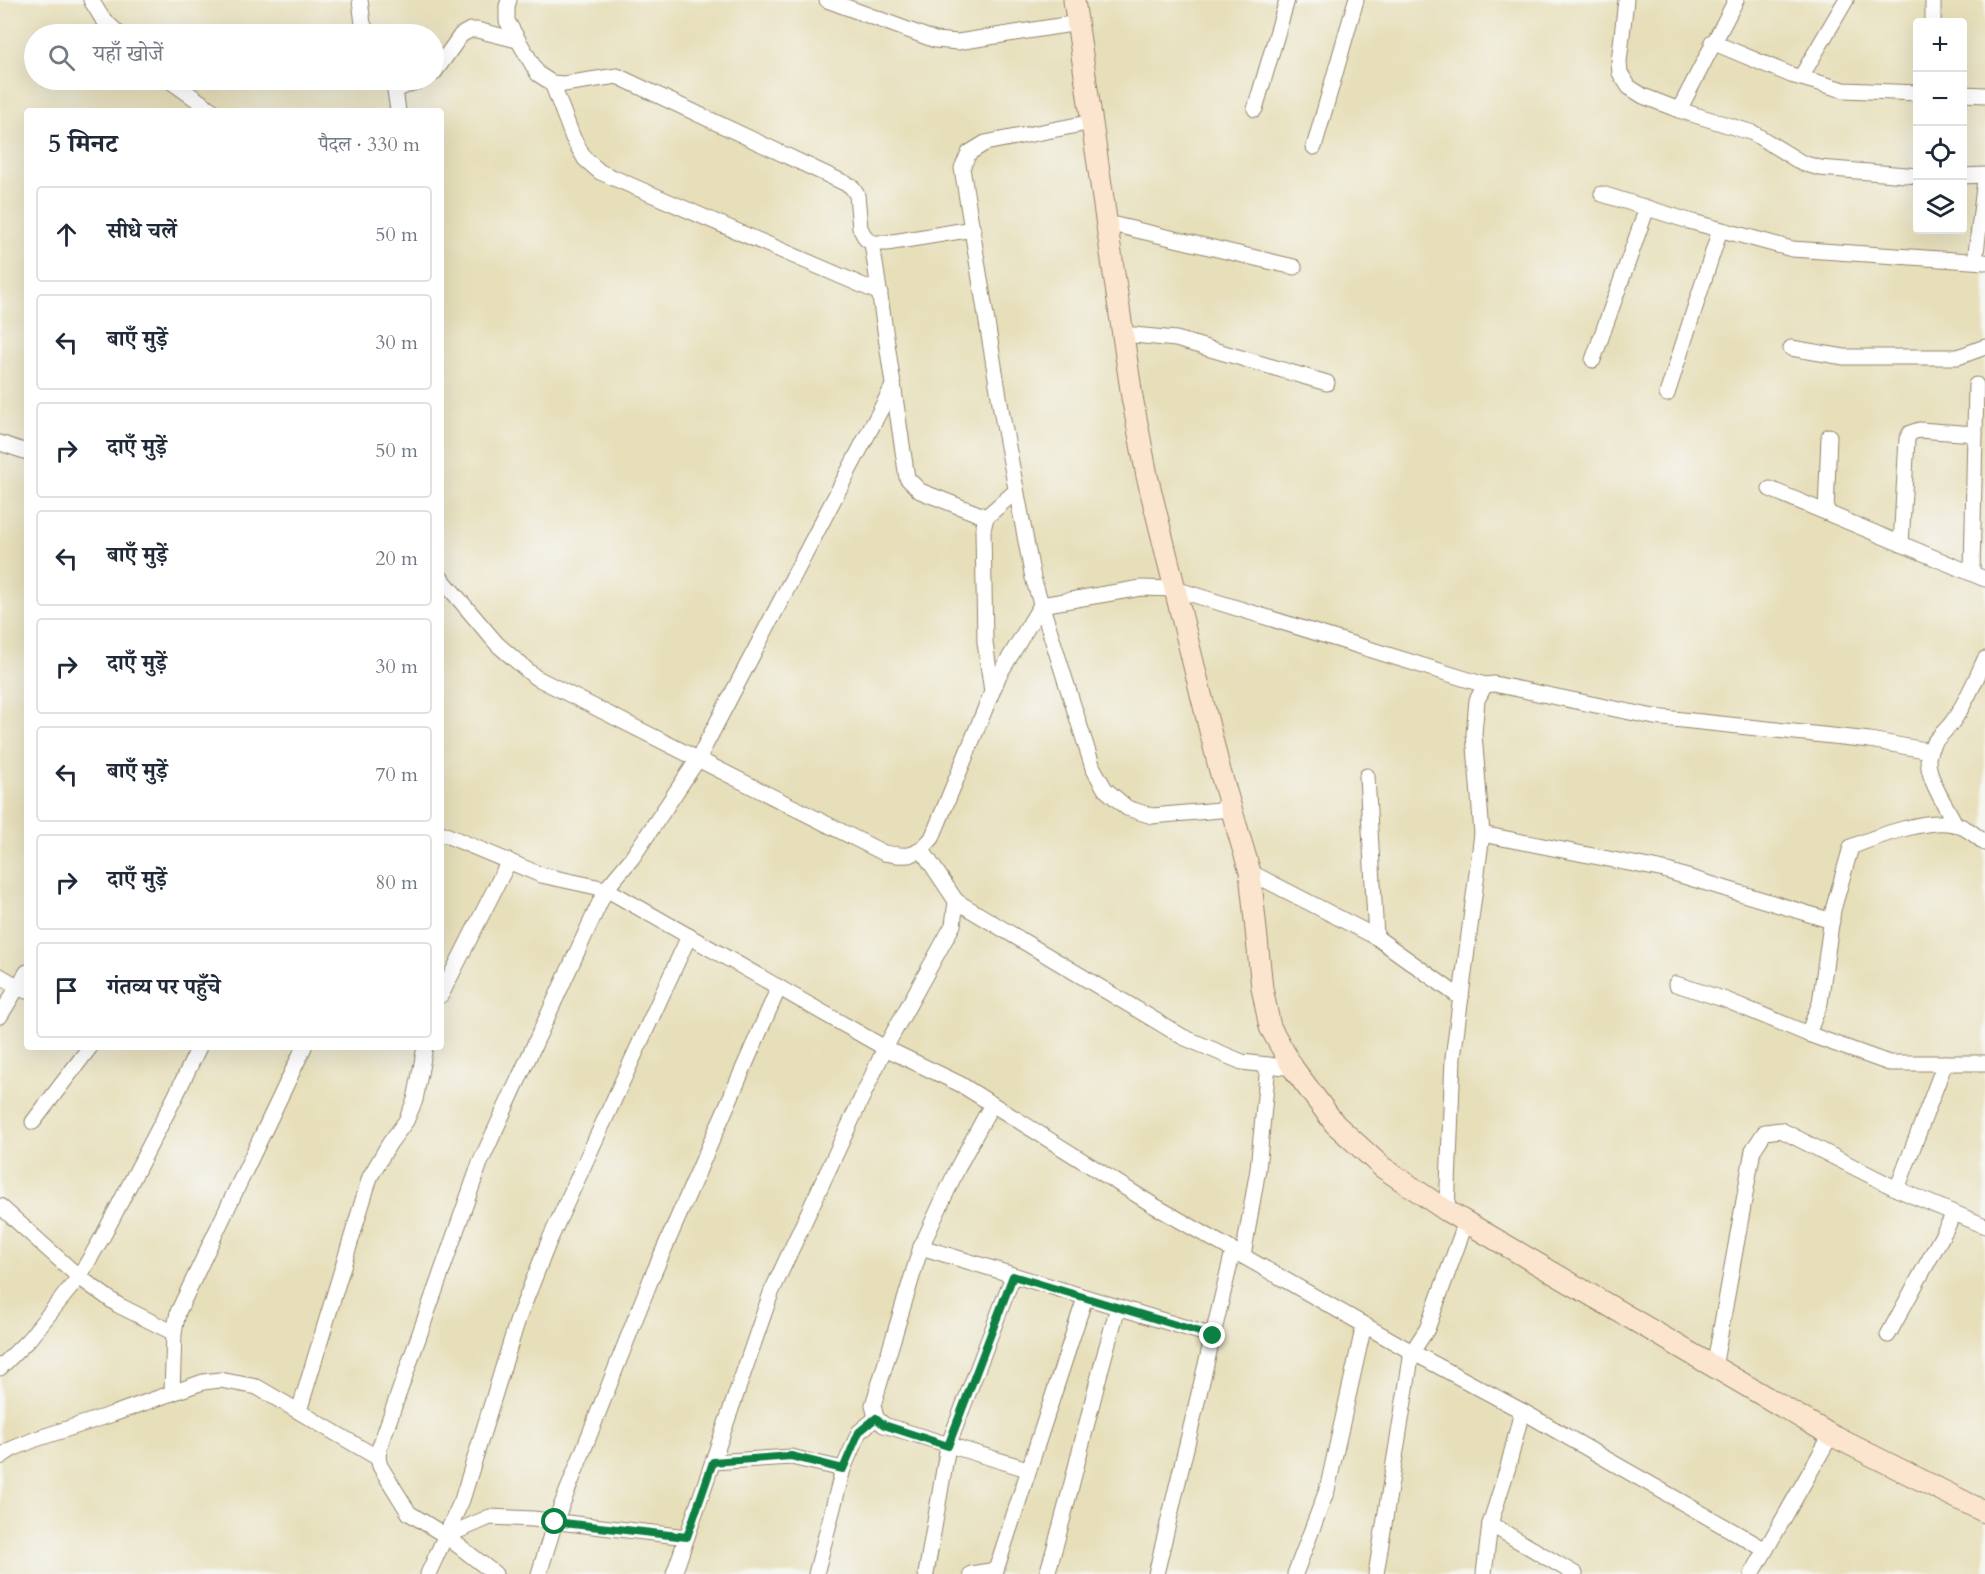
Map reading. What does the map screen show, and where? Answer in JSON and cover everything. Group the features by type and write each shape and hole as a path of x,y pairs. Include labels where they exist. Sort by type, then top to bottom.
{"street":[{"path":"91,0 108,24"},
{"path":"360,0 363,24"},
{"path":"509,0 507,21 538,74 552,83 564,84 617,76 851,186 857,195 860,228 866,239 872,243 887,243 973,229"},
{"path":"827,0 935,40 958,42 1078,23"},
{"path":"1074,0 1132,397 1147,476 1202,702 1250,872 1262,988 1270,1027 1293,1068 1335,1124 1382,1167 1447,1211 1831,1435 1985,1512"},
{"path":"1255,109 1287,0"},
{"path":"1314,147 1356,0"},
{"path":"1626,0 1619,62 1620,73 1629,87 1678,110 1754,133 1802,163 1820,168 1913,176"},
{"path":"1678,110 1736,0"},
{"path":"1801,78 1845,0"},
{"path":"1933,0 1933,18"},
{"path":"444,59 461,35 470,30 518,40"},
{"path":"1712,42 1801,78 1844,90 1913,93"},
{"path":"552,83 573,138 585,159 600,172 879,293"},
{"path":"183,90 209,108"},
{"path":"394,90 397,108"},
{"path":"1967,94 1985,95"},
{"path":"1093,122 985,143 969,153 962,168 1002,415 1033,578 1093,768 1105,789 1127,808 1152,816 1231,809"},
{"path":"1602,194 1792,249 1980,261 1985,177 1967,176"},
{"path":"1593,360 1647,208"},
{"path":"1107,223 1294,267"},
{"path":"1667,394 1720,230"},
{"path":"872,243 907,478 920,491 986,517"},
{"path":"1123,334 1176,339 1327,383"},
{"path":"1791,348 1844,357 1958,357 1985,347"},
{"path":"1770,489 1979,576 1976,385"},
{"path":"495,1574 446,1536 409,1513 380,1466 379,1449 480,1163 606,889 632,858 698,759 893,386"},
{"path":"1901,544 1907,439 1910,433 1918,430 1975,434"},
{"path":"1826,512 1829,436"},
{"path":"0,443 24,450"},
{"path":"992,692 985,642 983,530 986,517 1016,491"},
{"path":"444,582 497,644 535,676 885,853 908,857 922,850 932,838 999,675 1041,605 1142,588 1175,589 1485,685 1494,684 1654,717 1870,740 1930,751"},
{"path":"1955,824 1929,766 1930,751 1931,746 1953,721 1983,668"},
{"path":"1447,1211 1453,1058 1482,834 1474,734 1477,700 1485,685"},
{"path":"1367,776 1376,937"},
{"path":"1808,1034 1820,1003 1832,921 1851,847 1878,837 1935,822 1955,824 1968,830 1985,843"},
{"path":"444,834 541,875 606,889 885,1048 960,1084 1153,1205 1412,1352 1522,1410 1764,1549"},
{"path":"1482,834 1664,870 1832,921"},
{"path":"922,850 956,901 1183,1037 1242,1062 1293,1068"},
{"path":"444,989 508,861"},
{"path":"1250,872 1376,937 1461,998"},
{"path":"674,1574 771,1293 885,1048 953,925 956,901"},
{"path":"428,1574 462,1500 518,1319 549,1241 689,936"},
{"path":"0,976 23,989 0,1016"},
{"path":"1676,984 1726,1000 1808,1034 1889,1063 1985,1063"},
{"path":"539,1574 555,1522 651,1279 779,987"},
{"path":"33,1122 88,1050"},
{"path":"0,1368 36,1331 79,1277 176,1097 198,1050"},
{"path":"172,1393 174,1333 178,1312 303,1050"},
{"path":"298,1411 370,1177 389,1144 406,1121 415,1100 424,1050"},
{"path":"1897,1189 1945,1063"},
{"path":"1156,1574 1213,1336 1238,1253 1258,1169 1268,1065"},
{"path":"992,1104 959,1165 921,1247 873,1405 876,1418 884,1425 1027,1469"},
{"path":"1714,1368 1753,1150 1765,1132 1781,1130 1897,1189 1985,1226"},
{"path":"2,1211 79,1277 118,1305 174,1333"},
{"path":"1888,1335 1954,1214"},
{"path":"1376,1574 1412,1352 1427,1329 1466,1222"},
{"path":"921,1247 1213,1336"},
{"path":"926,1574 948,1446 1013,1276"},
{"path":"971,1574 996,1570 1027,1469 1085,1298"},
{"path":"1047,1574 1063,1521 1101,1363 1118,1308"},
{"path":"1295,1574 1327,1490 1364,1325"},
{"path":"0,1457 36,1438 203,1382 220,1380 257,1387 378,1458"},
{"path":"1484,1574 1490,1524 1508,1467 1522,1410"},
{"path":"816,1574 843,1469 859,1432 876,1418"},
{"path":"1752,1574 1764,1549 1831,1435"},
{"path":"713,1462 791,1456 843,1469"},
{"path":"446,1536 490,1518 533,1519 687,1537"},
{"path":"1490,1524 1575,1574"}],"route":[{"path":"555,1522 687,1537 713,1462 791,1456 843,1469 859,1432 876,1418 884,1425 948,1446 1013,1276 1213,1336"}]}
